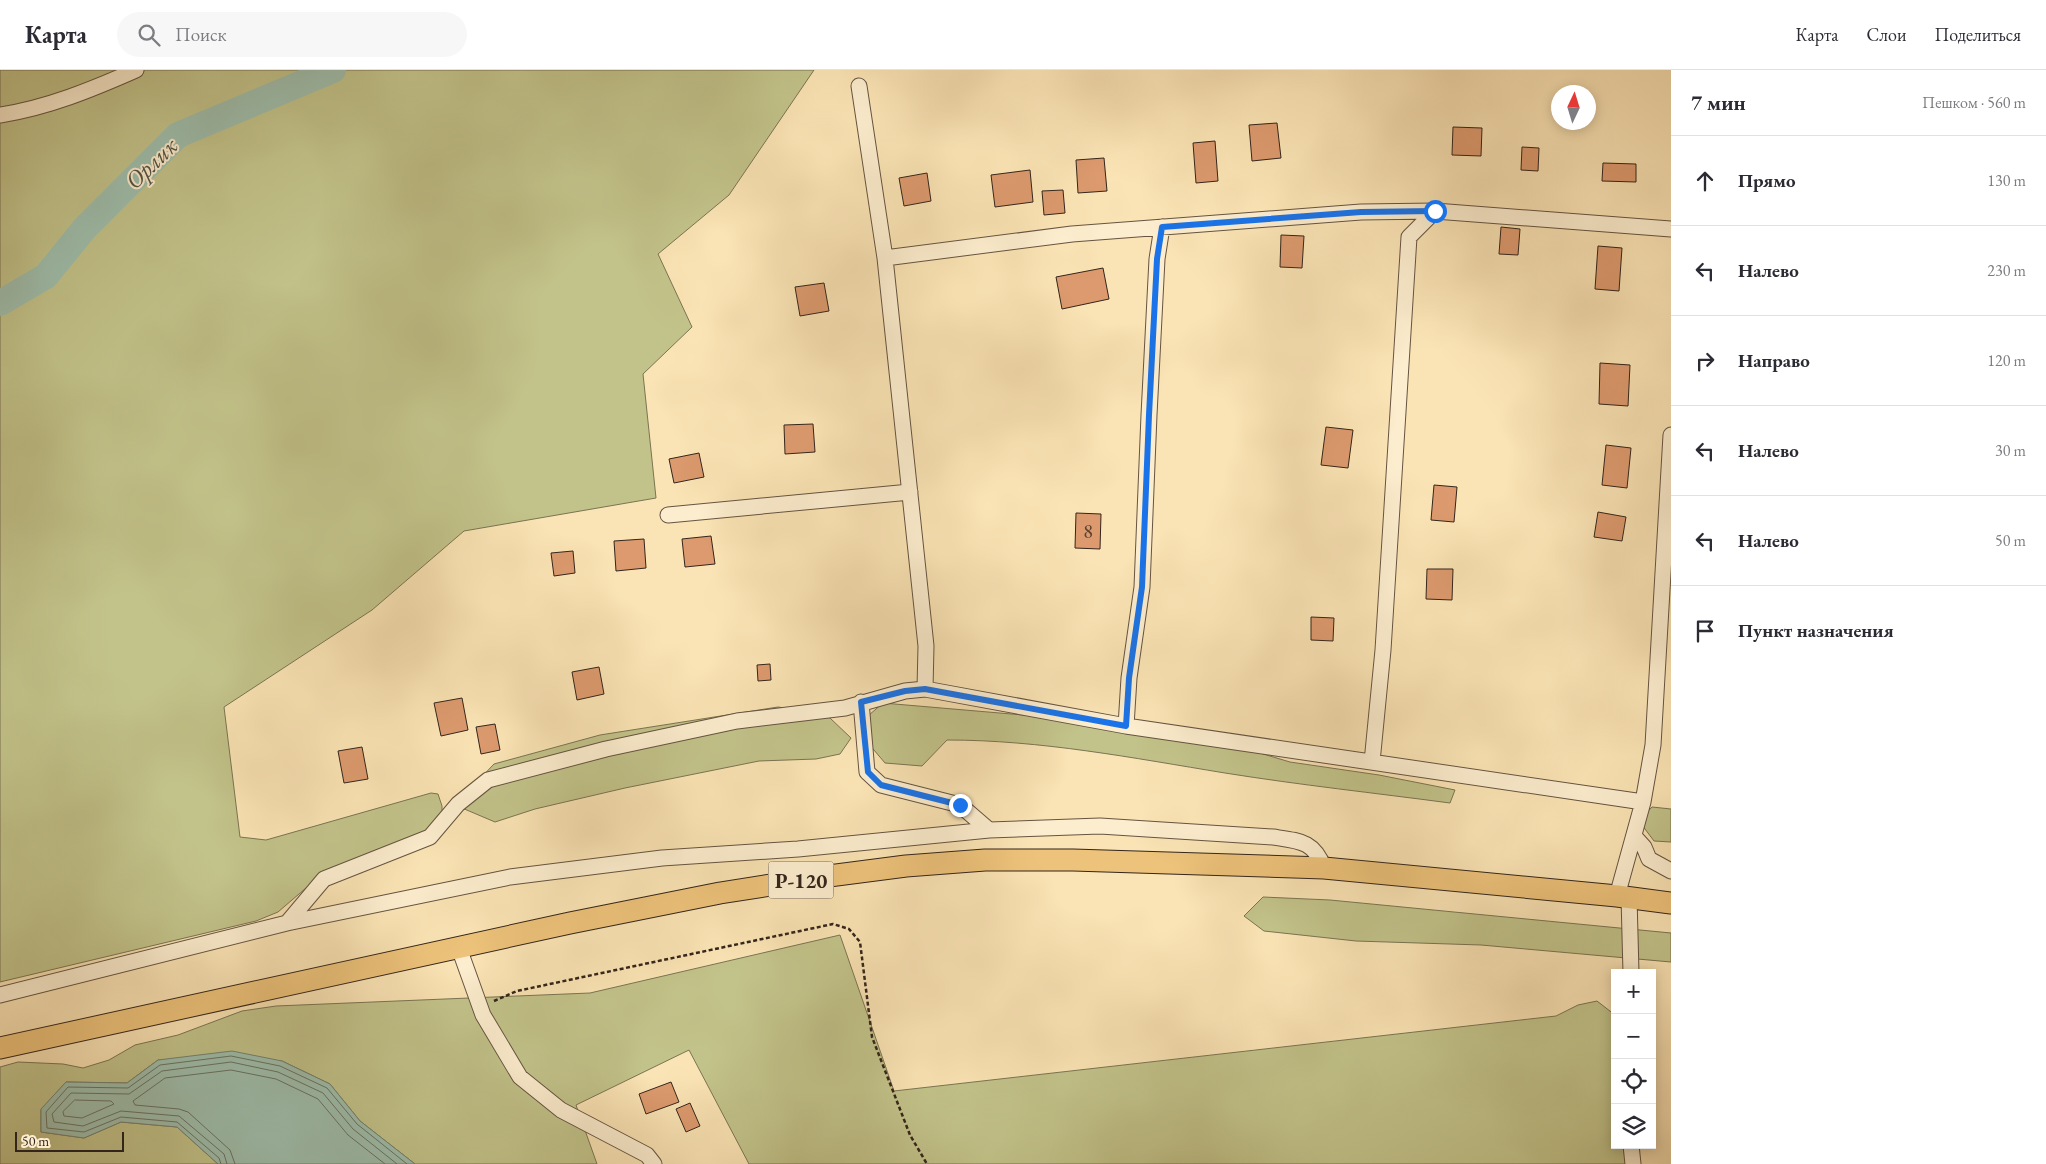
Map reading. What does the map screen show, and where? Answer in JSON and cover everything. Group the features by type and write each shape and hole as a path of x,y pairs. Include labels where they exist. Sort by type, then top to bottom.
{"highway":[{"name":"Р-120","path":"0,1048 459,948 720,894 821,877 906,866 985,860 1073,860 1324,868 1623,896 1671,903"}],"street":[{"path":"0,115 25,111 136,70"},
{"path":"859,86 885,258 926,646 925,689"},
{"path":"885,258 1072,234 1361,212 1435,211 1671,229"},
{"path":"1372,762 1383,650 1409,237 1435,211"},
{"path":"1126,726 1129,678 1142,587 1157,259 1162,227"},
{"path":"1631,969 1623,896 1653,745 1671,436"},
{"path":"668,515 910,492"},
{"path":"287,923 324,879 430,837 458,804 488,780 606,749 737,721 844,708 905,691 925,689 1126,726 1643,802"},
{"path":"861,702 868,772 881,785 960,805 989,830"},
{"path":"0,995 287,923 510,877 662,858 798,849 989,830 1100,826 1273,837 1308,845 1319,855 1324,868"},
{"path":"1634,836 1644,847 1649,859 1671,871"},
{"path":"459,948 483,1015 520,1077 561,1110 647,1155 654,1164"},
{"path":"1631,1149 1633,1164"}],"path":[{"path":"480,1007 517,991 832,924 849,929 860,942 872,1037 910,1135 927,1164"}],"green space":[{"path":"0,70 814,70 729,195 658,254 692,327 643,374 656,498 464,531 372,610 224,707 240,837 266,840 431,793 438,794 442,806 442,815 424,835 320,876 278,912 256,921 0,982"},
{"path":"883,703 1058,718 1213,739 1290,762 1379,775 1455,790 1450,803 1253,777 1052,746 982,741 947,740 922,766 885,763 868,743 862,721"},
{"path":"778,707 813,712 830,718 851,738 840,754 816,759 759,761 625,788 535,809 495,822 462,808 473,786 494,764 600,735"},
{"path":"1652,807 1671,809 1671,842 1654,841 1639,821"},
{"path":"1263,897 1330,900 1671,933 1671,962 1481,945 1356,941 1264,931 1244,916"},
{"path":"840,935 894,1091 1556,1016 1578,1005 1597,1001 1611,1012 1611,1149 1631,1149 1629,1164 749,1164 689,1050 576,1105 597,1164 415,1164 360,1121 330,1084 282,1061 158,1060 127,1083 66,1082 41,1110 41,1132 84,1138 121,1122 177,1127 218,1164 0,1164 0,1067 18,1062 63,1064 83,1068 109,1060 135,1045 178,1035 242,1011 276,1006 590,993"}],"water":[{"path":"232,1051 282,1061 330,1084 360,1121 415,1164 218,1164 177,1127 121,1122 84,1138 41,1132 41,1109 66,1082 127,1083 158,1060"}],"building":[{"path":"1277,123 1281,158 1252,161 1249,125"},
{"path":"1453,127 1482,128 1481,156 1452,155"},
{"path":"1215,141 1218,181 1196,183 1193,143"},
{"path":"1522,147 1539,148 1538,171 1521,170"},
{"path":"1104,158 1107,191 1078,193 1076,160"},
{"path":"1603,163 1636,164 1636,182 1602,181"},
{"path":"1030,170 1033,202 995,207 991,175"},
{"path":"927,173 931,201 904,206 899,178"},
{"path":"1063,190 1065,213 1044,215 1042,191"},
{"path":"1501,227 1520,229 1518,255 1499,254"},
{"path":"1281,235 1304,236 1302,268 1280,267"},
{"path":"1598,246 1622,248 1619,291 1595,289"},
{"path":"1103,268 1109,299 1062,309 1056,277"},
{"path":"824,283 829,311 800,316 795,287"},
{"path":"1600,363 1630,365 1628,406 1599,404"},
{"path":"813,424 815,452 785,454 784,425"},
{"path":"1326,427 1353,430 1348,468 1321,465"},
{"path":"1606,445 1631,448 1627,488 1602,485"},
{"path":"699,453 704,477 674,483 669,459"},
{"path":"1434,485 1457,487 1454,522 1431,520"},
{"path":"1598,512 1626,517 1622,541 1594,537"},
{"path":"1076,513 1101,514 1100,549 1075,548"},
{"path":"711,536 715,564 685,567 682,539"},
{"path":"644,539 646,568 616,571 614,541"},
{"path":"573,551 575,573 554,576 551,553"},
{"path":"1427,569 1453,569 1452,600 1426,599"},
{"path":"1311,617 1334,618 1333,641 1311,640"},
{"path":"770,664 771,680 758,681 757,665"},
{"path":"599,667 604,694 577,700 572,672"},
{"path":"462,698 468,730 441,736 434,703"},
{"path":"495,724 500,750 481,754 476,727"},
{"path":"362,747 368,779 344,783 338,751"},
{"path":"671,1082 679,1102 646,1114 639,1094"},
{"path":"690,1103 700,1126 686,1132 676,1109"}],"waterway":[{"name":"Орлик","path":"0,303 46,276 84,229 178,135 333,70"}],"route":[{"path":"960,805 881,785 868,772 861,702 905,691 925,689 1126,726 1129,678 1142,587 1157,259 1162,227 1361,212 1435,211"}]}
